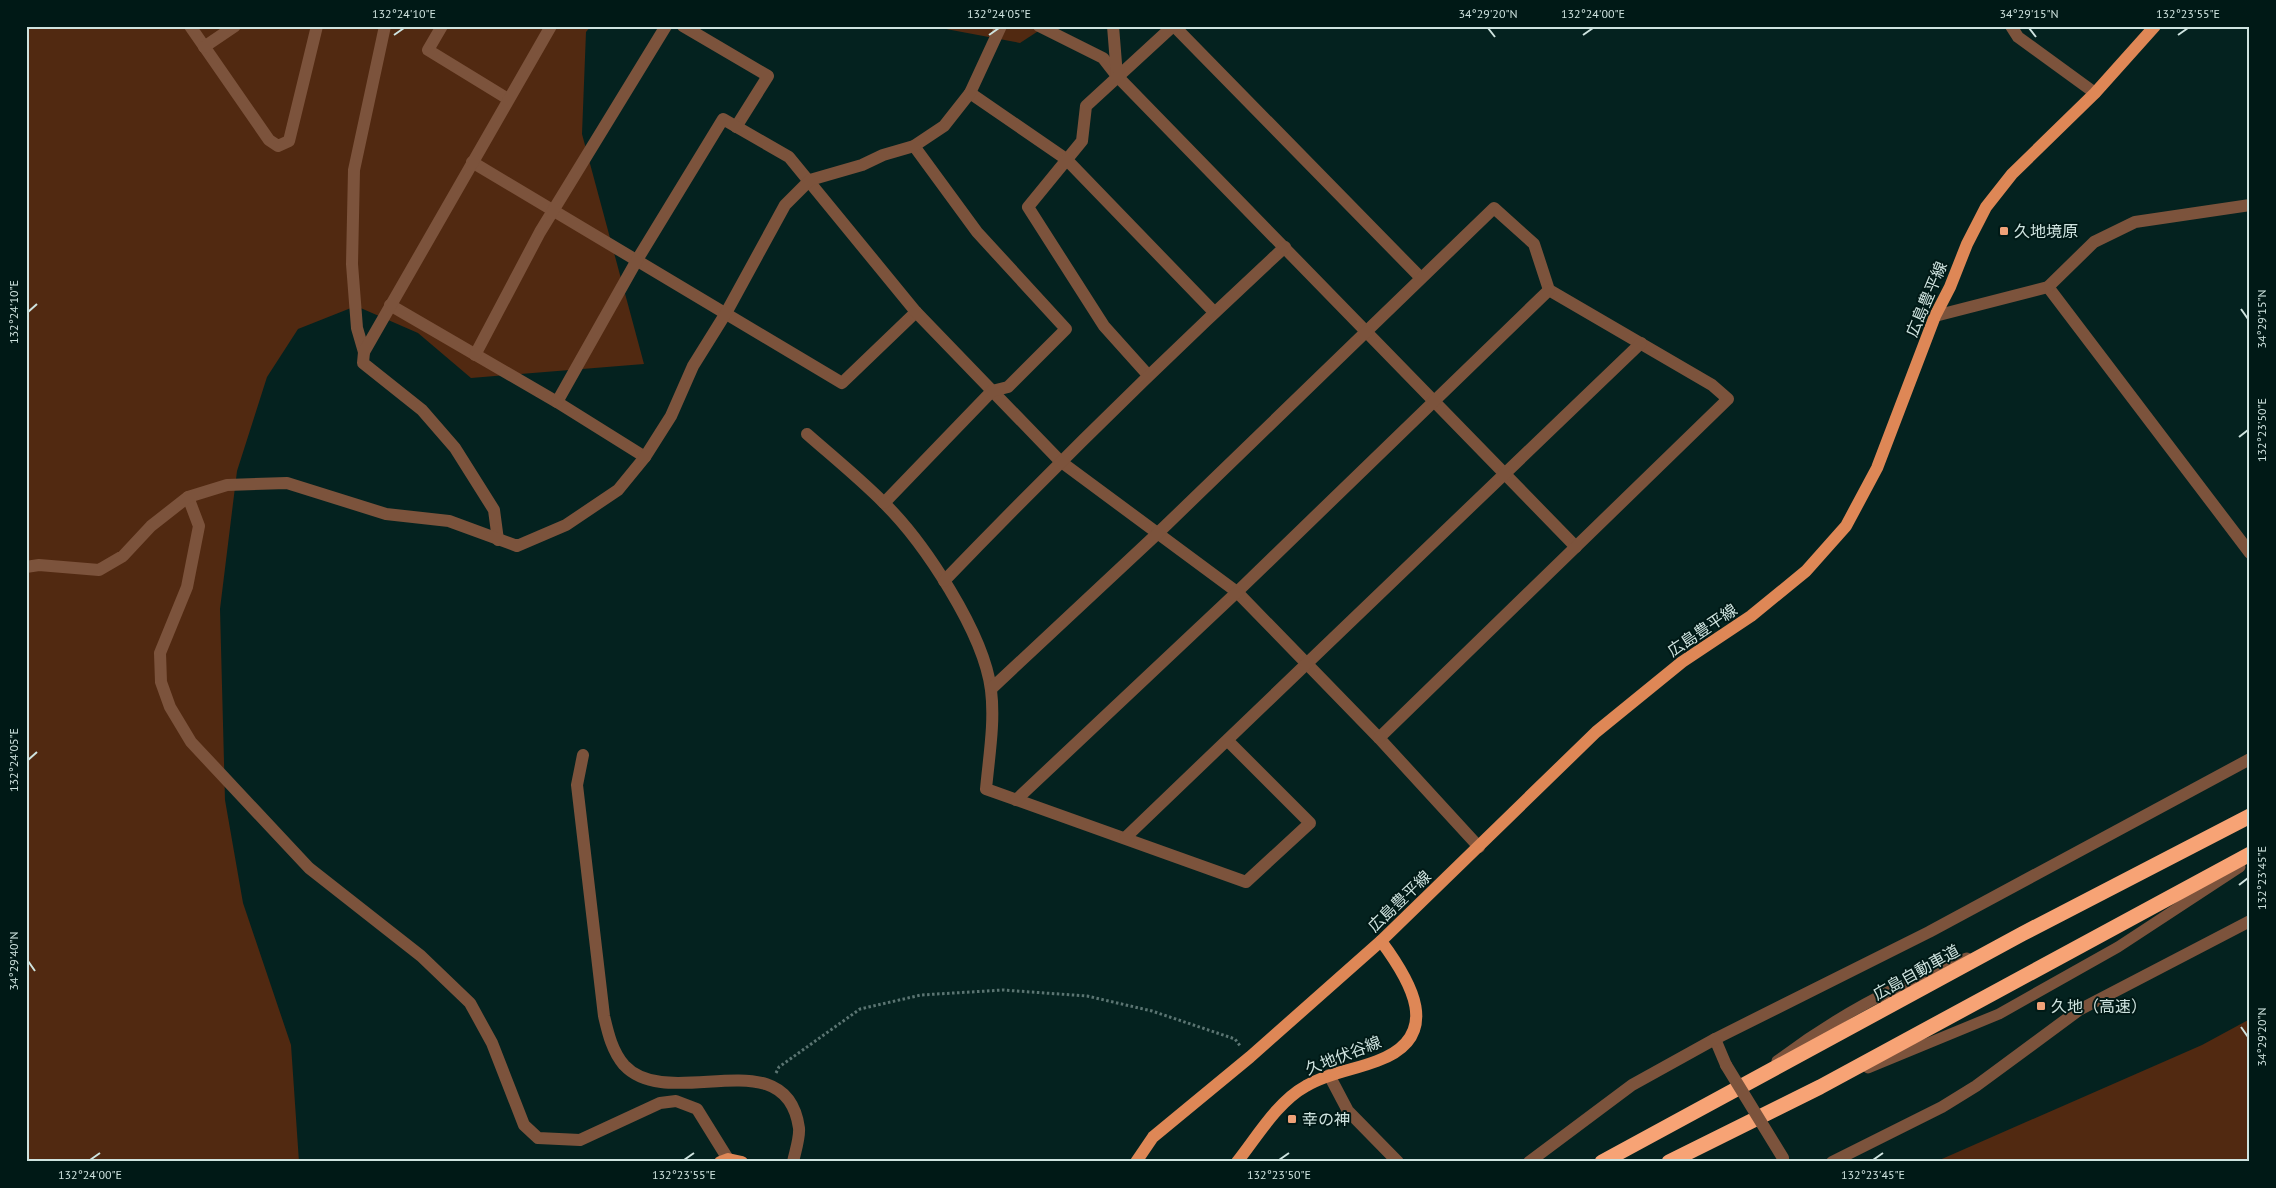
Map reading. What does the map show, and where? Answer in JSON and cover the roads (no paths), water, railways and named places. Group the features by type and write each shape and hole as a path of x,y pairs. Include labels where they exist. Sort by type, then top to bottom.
{"highway":[{"name":"広島自動車道","path":"1602,1162 2004,944 2250,816"},
{"path":"1669,1162 1820,1087 2250,854"}],"main road":[{"name":"広島豊平線","path":"1136,1162 1153,1138 1250,1057 1381,941 1596,732 1682,662 1751,616 1806,570 1846,526 1878,468 1935,316 1950,287 1966,244 1986,207 2012,174 2095,93 2156,26"},
{"name":"久地伏谷線","path":"1237,1162 1284,1104 1304,1086 1329,1075 1378,1061 1394,1053 1408,1040 1415,1028 1413,992 1401,969 1381,941"},
{"path":"724,1160 742,1162"}],"street":[{"path":"190,26 269,140 278,146 289,141 317,26"},
{"path":"204,47 235,26"},
{"path":"385,26 354,170 352,264 357,328 364,352 363,363 422,410 455,448 494,510 498,540"},
{"path":"442,26 428,50 508,99"},
{"path":"364,352 551,26"},
{"path":"475,355 554,209 666,26"},
{"path":"683,26 768,76 736,127"},
{"path":"26,567 39,565 99,570 123,556 150,526 188,497 227,486 287,483 386,514 449,521 517,546 566,525 618,490 645,457 671,416 693,366 726,314 784,205 810,180 862,165 883,155 914,146 944,126 970,93 1001,26"},
{"path":"1039,26 1102,58 1117,76 1285,246 1576,547"},
{"path":"1113,26 1117,76"},
{"path":"1148,375 1104,326 1028,206 1082,141 1086,106 1173,26 1421,278"},
{"path":"2011,26 2018,37 2095,93"},
{"path":"970,93 1066,159 1214,312"},
{"path":"557,402 637,260 723,119 789,157 810,180 916,312 1060,461 1236,592 1379,738 1479,847"},
{"path":"884,503 992,391 1008,387 1066,329 977,232 914,146"},
{"path":"472,162 554,209 842,383 916,312"},
{"path":"1935,316 2048,287 2094,242 2134,222 2250,205"},
{"path":"991,689 1158,533 1494,208 1534,244 1549,290 1712,385 1728,399 1379,738"},
{"path":"944,581 1060,461 1285,246"},
{"path":"2048,287 2250,553"},
{"path":"1016,800 1236,592 1549,290"},
{"path":"390,305 557,402 645,457"},
{"path":"1125,838 1307,666 1641,344"},
{"path":"807,434 884,503 944,581 977,641 991,689 992,712 986,789 1246,882 1310,823 1228,741"},
{"path":"188,497 199,526 187,587 160,653 161,682 167,698 191,742 309,868 421,956 470,1003 492,1043 524,1126 538,1138 580,1140 660,1103 676,1101 697,1109 724,1160"},
{"path":"583,755 577,785 604,1016 611,1044 624,1065 643,1077 666,1083 738,1080 769,1084 791,1100 800,1130 793,1162"},
{"path":"1529,1162 1632,1085 1715,1039 1929,932 2250,759"},
{"path":"1832,1162 1942,1107 1976,1086 2079,1010 2250,920"},
{"path":"1715,1039 1726,1065 1783,1160"},
{"path":"1329,1075 1348,1111 1398,1162"}],"lane":[{"path":"1820,1087 1999,1014 2118,947 2250,860"}],"place":[{"name":"久地境原","path":"2004,231"},
{"name":"久地（高速）","path":"2041,1006"},
{"name":"幸の神","path":"1292,1119"}]}
